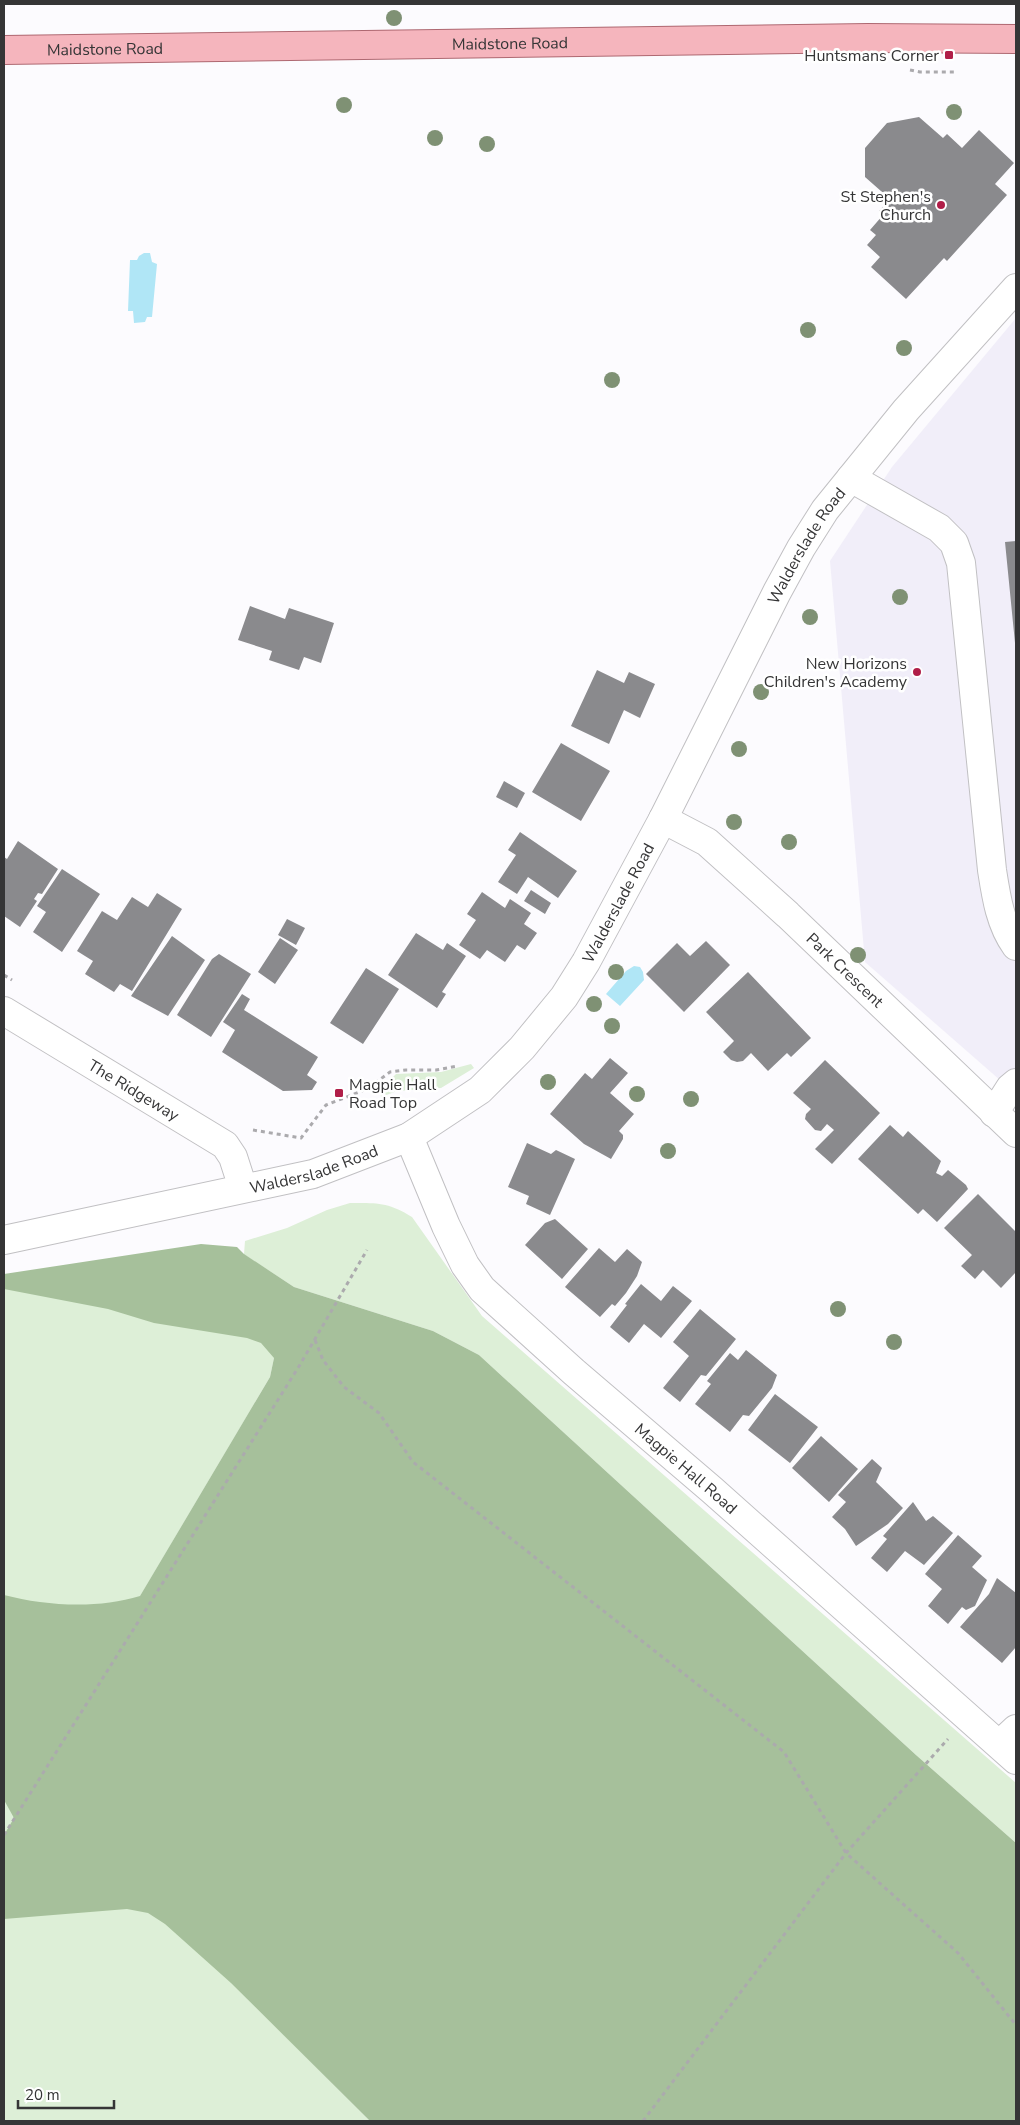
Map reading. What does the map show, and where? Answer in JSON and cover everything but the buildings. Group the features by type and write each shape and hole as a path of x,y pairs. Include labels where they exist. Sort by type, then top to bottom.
{"main road":[{"name":"Maidstone Road","path":"4,50 868,38 1016,38"}],"street":[{"name":"Walderslade Road","path":"4,1240 313,1174 410,1137 480,1090 522,1048 564,997 586,962 663,819 791,566 826,510 906,410 1016,288"},
{"path":"851,478 939,528 954,543 961,562 992,870 998,906 1005,926 1016,946"},
{"name":"Park Crescent","path":"663,819 707,842 788,915 1016,1133"},
{"name":"The Ridgeway","path":"4,1011 224,1145 233,1157 243,1188"},
{"path":"994,1113 1010,1088 1016,1083"},
{"name":"Magpie Hall Road","path":"410,1137 464,1265 482,1289 971,1719 1011,1744"}],"path":[{"path":"4,975 17,984"},
{"path":"249,1129 280,1136 301,1138 326,1105 367,1089 390,1072 436,1070 464,1064"},
{"path":"4,1835 315,1340 368,1250"},
{"path":"315,1340 323,1360 344,1387 379,1413 413,1462 784,1752 846,1853 958,1953 1016,2025"},
{"path":"643,2121 846,1853 947,1740 971,1719"}],"shaded area":[{"name":"New Horizons Children's Academy","path":"1016,318 1016,1094 865,962 830,561 892,467"}],"green space":[{"path":"471,1064 474,1068 441,1088 397,1091 381,1097 380,1090 396,1074 441,1072"},
{"path":"350,1203 382,1204 396,1208 412,1217 482,1316 1016,1783 1016,1843 916,1755 479,1355 433,1331 294,1287 245,1255 274,1358 270,1377 30,1782 370,2121 4,2121 4,1289 244,1254 245,1241 287,1228 327,1210"},
{"path":"201,1244 237,1247 244,1254 294,1287 433,1331 479,1355 916,1755 1016,1843 1016,2121 370,2121 231,1983 165,1924 148,1913 127,1909 4,1919 4,1835 14,1818 4,1800 4,1595 54,1604 107,1603 140,1596 270,1377 274,1358 261,1343 247,1338 154,1323 108,1309 4,1289 4,1274"}],"water":[{"path":"144,253 150,253 152,262 157,264 152,317 147,317 145,322 134,323 133,311 128,311 130,260 137,260"},
{"path":"634,966 640,967 644,980 620,1006 606,994 626,971"}],"place":[{"name":"Huntsmans Corner","path":"949,55"},
{"name":"St Stephen's Church","path":"941,205"},
{"name":"New Horizons Children's Academy","path":"917,672"},
{"name":"Magpie Hall Road Top","path":"339,1093"}]}
